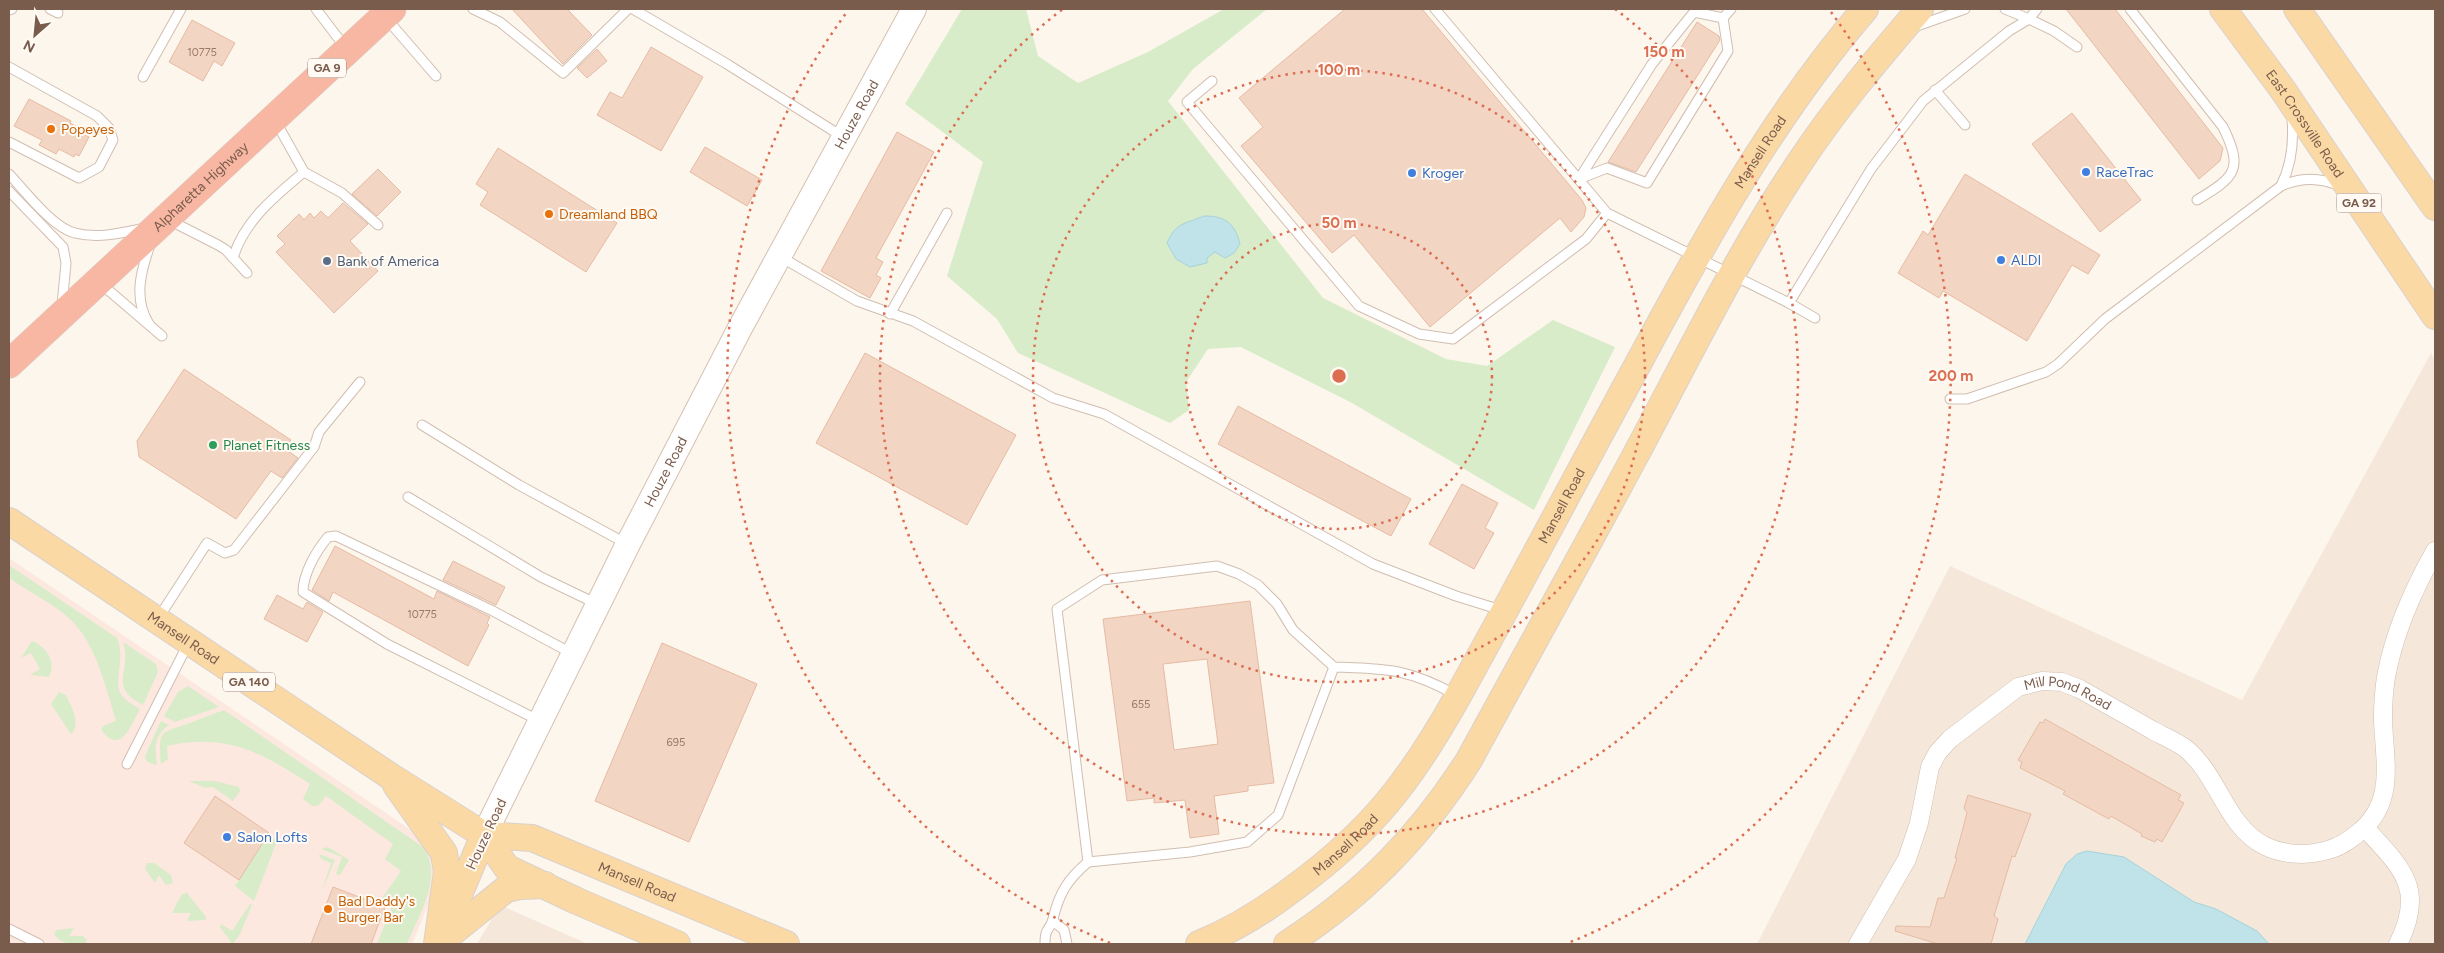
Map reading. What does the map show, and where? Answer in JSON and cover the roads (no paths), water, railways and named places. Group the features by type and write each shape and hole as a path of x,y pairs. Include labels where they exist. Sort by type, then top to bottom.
{"highway":[{"name":"Alpharetta Highway","path":"9,364 388,12"}],"main road":[{"name":"Mansell Road","path":"1199,944 1241,924 1270,906 1322,868 1362,832 1387,804 1433,740 1696,258 1749,166 1794,99 1865,9"},
{"path":"1287,944 1320,922 1369,882 1426,822 1469,760 1732,274 1798,165 1854,87 1920,9"},
{"name":"East Crossville Road","path":"2223,9 2283,90 2435,316"},
{"path":"2297,9 2435,208"},
{"name":"Mansell Road","path":"12,521 390,776 484,835 507,868 641,933 677,944"},
{"path":"390,776 444,853 447,872 438,944"},
{"name":"Mansell Road","path":"484,835 532,838 786,944"},
{"name":"Houze Road","path":"438,944 484,835"},
{"path":"1322,868 1346,901"},
{"path":"438,944 506,889 520,886 545,886"}],"street":[{"name":"Houze Road","path":"484,835 628,544 778,256 914,9"},
{"name":"Mill Pond Road","path":"1858,944 1907,859 1919,824 1930,768 1938,752 1950,739 2018,687 2042,681 2062,682 2080,689 2185,749 2205,770 2238,825 2265,846 2289,854 2315,854 2341,846 2365,828 2378,809 2386,788 2388,767 2383,718 2386,678 2397,636 2418,580 2435,551"},
{"path":"2365,828 2398,864 2410,891 2411,906 2407,925 2398,944"}],"lane":[{"path":"143,77 181,9"},
{"path":"316,9 347,50"},
{"path":"473,9 500,22 563,73 628,9"},
{"path":"633,9 728,64 843,137"},
{"path":"1435,9 1607,213 1790,303 1816,318"},
{"path":"1723,18 1731,9"},
{"path":"1897,36 1940,16 1965,9"},
{"path":"2005,9 2054,30 2077,47"},
{"path":"1790,303 1871,169 1915,112 1935,90 2009,31 2029,18 2037,9"},
{"path":"2130,9 2223,127 2233,147 2235,163 2231,174 2222,185 2197,200"},
{"path":"388,12 436,76"},
{"path":"1579,179 1652,64 1694,12 1723,18"},
{"path":"1579,179 1607,168 1647,184 1728,51 1723,18"},
{"path":"9,67 98,116 109,128 113,140 99,167 79,178 9,142"},
{"path":"1212,81 1187,102 1358,306 1418,334 1453,339 1586,239 1607,213"},
{"path":"1935,90 1965,126"},
{"path":"2281,186 2288,172 2294,136 2292,118 2283,90"},
{"path":"273,118 304,172 342,193 378,225"},
{"path":"233,258 238,242 249,225 274,196 304,172"},
{"path":"9,174 55,221 74,233 104,235 160,222 208,239 226,250 247,273"},
{"path":"1950,399 1968,399 2046,372 2058,364 2105,319 2281,186 2295,180 2324,180 2351,191"},
{"path":"9,191 63,247 66,263 65,286 62,304 56,320"},
{"path":"890,314 947,214"},
{"path":"149,324 141,313 140,278 160,222"},
{"path":"778,256 857,301 913,321 1053,398 1104,414 1373,564 1456,596 1504,611"},
{"path":"98,281 162,336"},
{"path":"157,620 207,543 225,552 234,550 314,447 319,432 360,382"},
{"path":"422,425 518,486 628,544"},
{"path":"408,497 541,577 598,604"},
{"path":"540,722 387,644 303,592 303,582 321,545 328,537 336,536 492,611 574,654"},
{"path":"1088,862 1056,609 1102,580 1217,566 1239,574 1258,585 1278,604 1293,630 1334,667 1385,669 1405,672 1432,682 1458,696"},
{"path":"127,764 189,642"},
{"path":"1044,944 1045,931 1053,921 1061,891 1071,878 1088,862 1190,852 1247,842 1278,815 1334,667"},
{"path":"1053,921 1064,930 1067,944"},
{"path":"9,929 38,944"}],"water":[{"path":"1204,216 1218,217 1228,222 1235,231 1240,244 1234,253 1225,258 1215,252 1207,258 1207,263 1190,267 1176,259 1167,243 1178,227"},
{"path":"2087,851 2124,857 2194,902 2216,909 2257,931 2269,944 2025,944 2066,864 2077,854"}],"place":[{"name":"Popeyes","path":"51,129"},
{"name":"RaceTrac","path":"2086,172"},
{"name":"Kroger","path":"1412,173"},
{"name":"Dreamland BBQ","path":"549,214"},
{"name":"ALDI","path":"2001,260"},
{"name":"Bank of America","path":"327,261"},
{"name":"Planet Fitness","path":"213,445"},
{"name":"Salon Lofts","path":"227,837"},
{"name":"Bad Daddy's Burger Bar","path":"328,909"}]}
